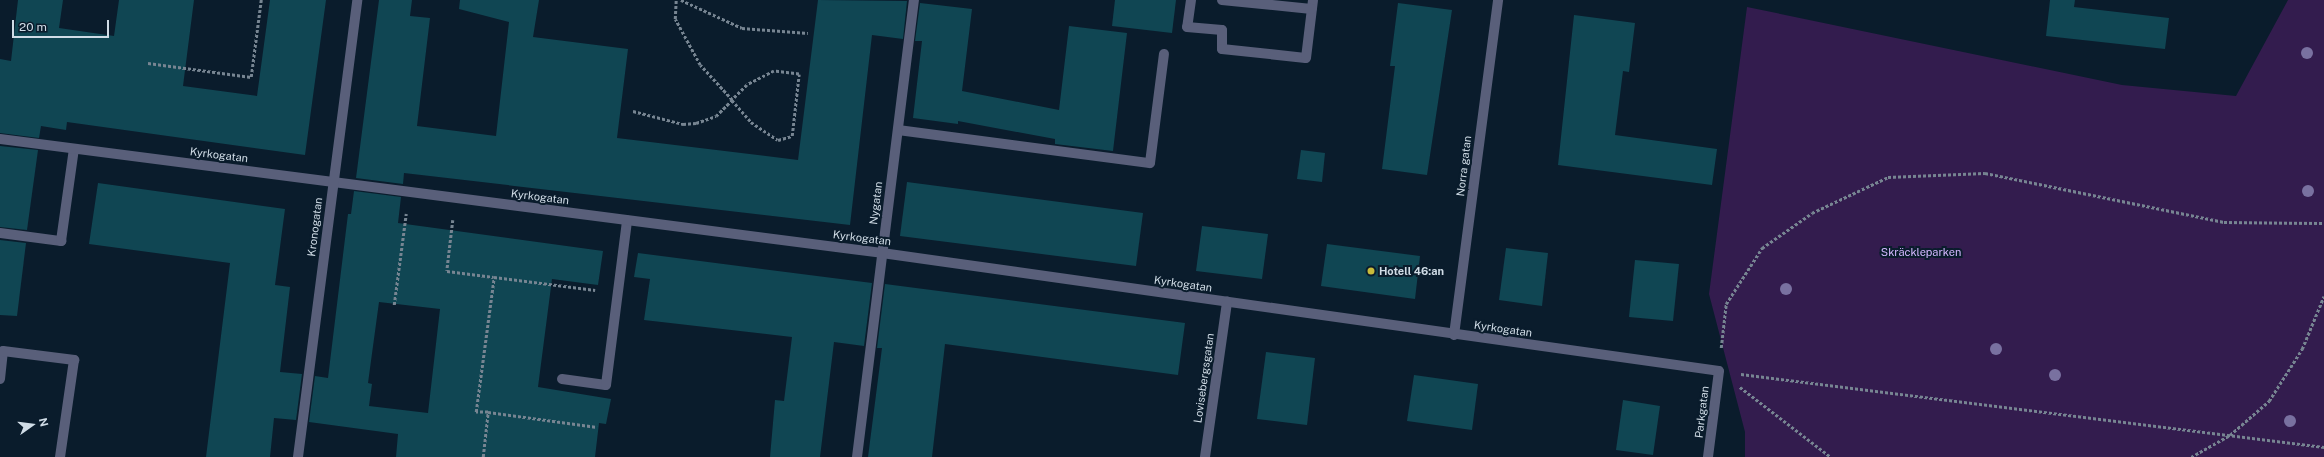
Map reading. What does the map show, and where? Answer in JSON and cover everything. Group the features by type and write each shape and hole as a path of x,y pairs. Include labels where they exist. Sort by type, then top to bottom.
{"street":[{"name":"Kronogatan","path":"298,457 357,0"},
{"name":"Nygatan","path":"856,457 914,0"},
{"path":"1191,0 1187,27 1222,30 1222,50 1306,58 1313,5 1222,0"},
{"name":"Norra gatan","path":"1454,335 1498,0"},
{"path":"898,130 1150,164 1164,54"},
{"name":"Kyrkogatan","path":"0,139 882,253 1454,335 1719,371"},
{"path":"0,233 61,241 74,149"},
{"path":"562,379 606,385 627,220"},
{"name":"Lovisebergsgatan","path":"1204,457 1227,302"},
{"path":"0,379 4,351 74,360 60,457"},
{"name":"Parkgatan","path":"1708,457 1719,371"}],"path":[{"path":"148,63 251,77 261,0"},
{"path":"633,111 683,124 696,123 716,116 732,100 747,85 774,71 799,74 792,136 778,140 751,122 732,100 696,58 675,19 676,0"},
{"path":"681,0 742,28 808,33"},
{"path":"1719,371 1726,304 1762,248 1812,213 1888,177 1985,173 2224,222 2324,223"},
{"path":"394,305 409,192"},
{"path":"456,198 447,271 618,292"},
{"path":"494,277 476,412 488,412 597,428"},
{"path":"2191,457 2230,435 2269,401 2286,377 2302,349 2324,296"},
{"path":"1719,371 2324,447"},
{"path":"1719,371 1831,457"},
{"path":"483,457 488,412"}],"green space":[{"name":"Skräckleparken","path":"2288,0 2324,0 2324,457 1745,457 1745,432 1709,294 1747,7 2122,85 2236,96"}],"building":[{"path":"18,0 63,0 59,28 114,36 119,0 194,0 183,86 257,96 270,0 326,0 305,155 67,122 66,130 41,126 39,138 0,133 0,59 11,61"},
{"path":"379,0 412,0 410,16 430,18 417,126 496,136 509,22 459,9 460,0 539,0 533,37 628,49 617,138 798,160 818,0 907,1 903,39 872,35 850,225 404,173 403,184 356,178"},
{"path":"1115,0 1176,0 1172,33 1112,26"},
{"path":"2050,0 2075,0 2074,7 2169,18 2165,49 2046,36"},
{"path":"920,3 972,9 962,91 1059,110 1069,26 1127,33 1113,151 1055,144 1055,139 958,121 958,124 913,118 922,41 915,41"},
{"path":"1398,3 1452,10 1427,175 1382,169 1395,66 1390,66"},
{"path":"1574,15 1635,23 1629,72 1623,71 1615,135 1717,149 1712,185 1558,165"},
{"path":"0,146 38,150 27,230 0,227"},
{"path":"1301,150 1325,153 1322,182 1297,179"},
{"path":"907,182 1143,213 1136,266 900,236"},
{"path":"98,183 285,209 275,285 290,287 280,372 302,374 296,420 274,418 270,457 206,457 230,263 89,244"},
{"path":"354,191 401,197 398,223 603,251 598,285 552,279 538,387 611,399 606,424 599,423 595,457 396,457 398,434 309,422 315,376 328,378 348,214 351,214","holes":["379,302 440,309 428,413 369,406 372,384 368,383"]},
{"path":"1202,226 1268,234 1262,279 1196,271"},
{"path":"0,240 26,243 17,316 0,315"},
{"name":"Hotell 46:an","path":"1327,244 1420,256 1415,299 1321,286"},
{"path":"1506,248 1548,253 1542,306 1499,300"},
{"path":"638,253 872,283 864,346 834,342 820,457 770,457 775,400 784,401 792,337 644,320 650,279 634,277"},
{"path":"1635,260 1679,264 1673,321 1629,317"},
{"path":"885,284 1185,323 1178,375 945,344 932,457 868,457 882,348 877,348"},
{"path":"1266,352 1315,358 1307,425 1257,419"},
{"path":"1414,375 1478,384 1472,430 1407,421"},
{"path":"1623,400 1660,406 1653,455 1616,450"}],"place":[{"name":"Hotell 46:an","path":"1371,271"}]}
